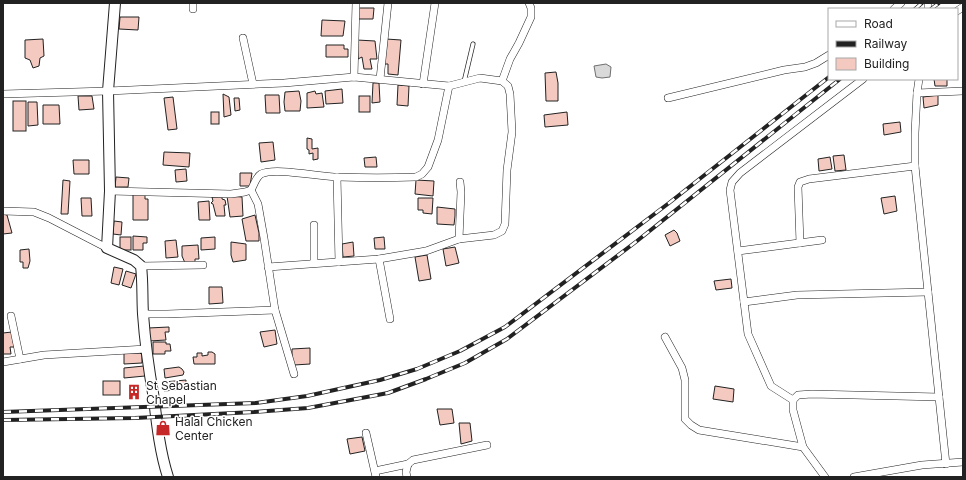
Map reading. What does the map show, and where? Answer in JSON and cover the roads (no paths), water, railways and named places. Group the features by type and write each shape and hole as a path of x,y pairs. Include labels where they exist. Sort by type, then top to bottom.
{"street":[{"path":"107,248 110,191 108,91 115,3"},
{"path":"354,77 356,3"},
{"path":"380,79 388,3"},
{"path":"423,84 436,3"},
{"path":"502,81 510,59 531,17 531,8 529,3"},
{"path":"243,38 253,84"},
{"path":"668,98 784,70 805,68 828,56"},
{"path":"3,94 284,83 354,77 449,86 480,78 502,81 508,86 510,94 512,132 507,170 505,224 502,231 494,235 459,239 426,252 379,259 268,267"},
{"path":"793,400 772,386 748,334 730,190 732,182 740,173 862,80"},
{"path":"919,80 915,133 915,166 946,464"},
{"path":"251,190 255,181 260,175 268,172 287,172 337,177 404,178 416,177 422,174 428,166 438,140 449,86"},
{"path":"917,93 963,91"},
{"path":"800,243 798,187 800,182 809,179 915,166"},
{"path":"337,177 339,262"},
{"path":"459,239 460,182"},
{"path":"110,191 230,194 251,190"},
{"path":"251,190 258,204 275,310 294,374"},
{"path":"3,211 34,212 134,260 141,266 143,279 143,314 146,349 156,417 168,477"},
{"path":"314,225 314,264"},
{"path":"738,251 822,240"},
{"path":"379,259 390,319"},
{"path":"141,266 203,265"},
{"path":"744,302 797,295 928,292"},
{"path":"143,314 275,310"},
{"path":"11,316 20,359"},
{"path":"665,337 682,368 685,380 685,418 691,425 699,430 803,448"},
{"path":"3,362 44,354 146,349"},
{"path":"793,400 798,396 812,394 939,397"},
{"path":"793,400 803,448 825,477"},
{"path":"366,433 376,474 408,464 413,460 488,445"},
{"path":"854,477 922,465 963,462"},
{"path":"407,477 406,472 408,464"}],"lane":[{"path":"464,82 473,44"}],"railway":[{"path":"916,8 922,3"},
{"path":"932,8 939,3"},
{"path":"3,412 256,403 307,396 380,380 417,369 460,351 505,327 669,203 828,78"},
{"path":"3,420 135,418 308,408 388,393 426,379 465,363 507,339 637,241 839,80"}],"place":[{"name":"St Sebastian Chapel","path":"134,392"},
{"name":"Halal Chicken Center","path":"163,428"}]}
